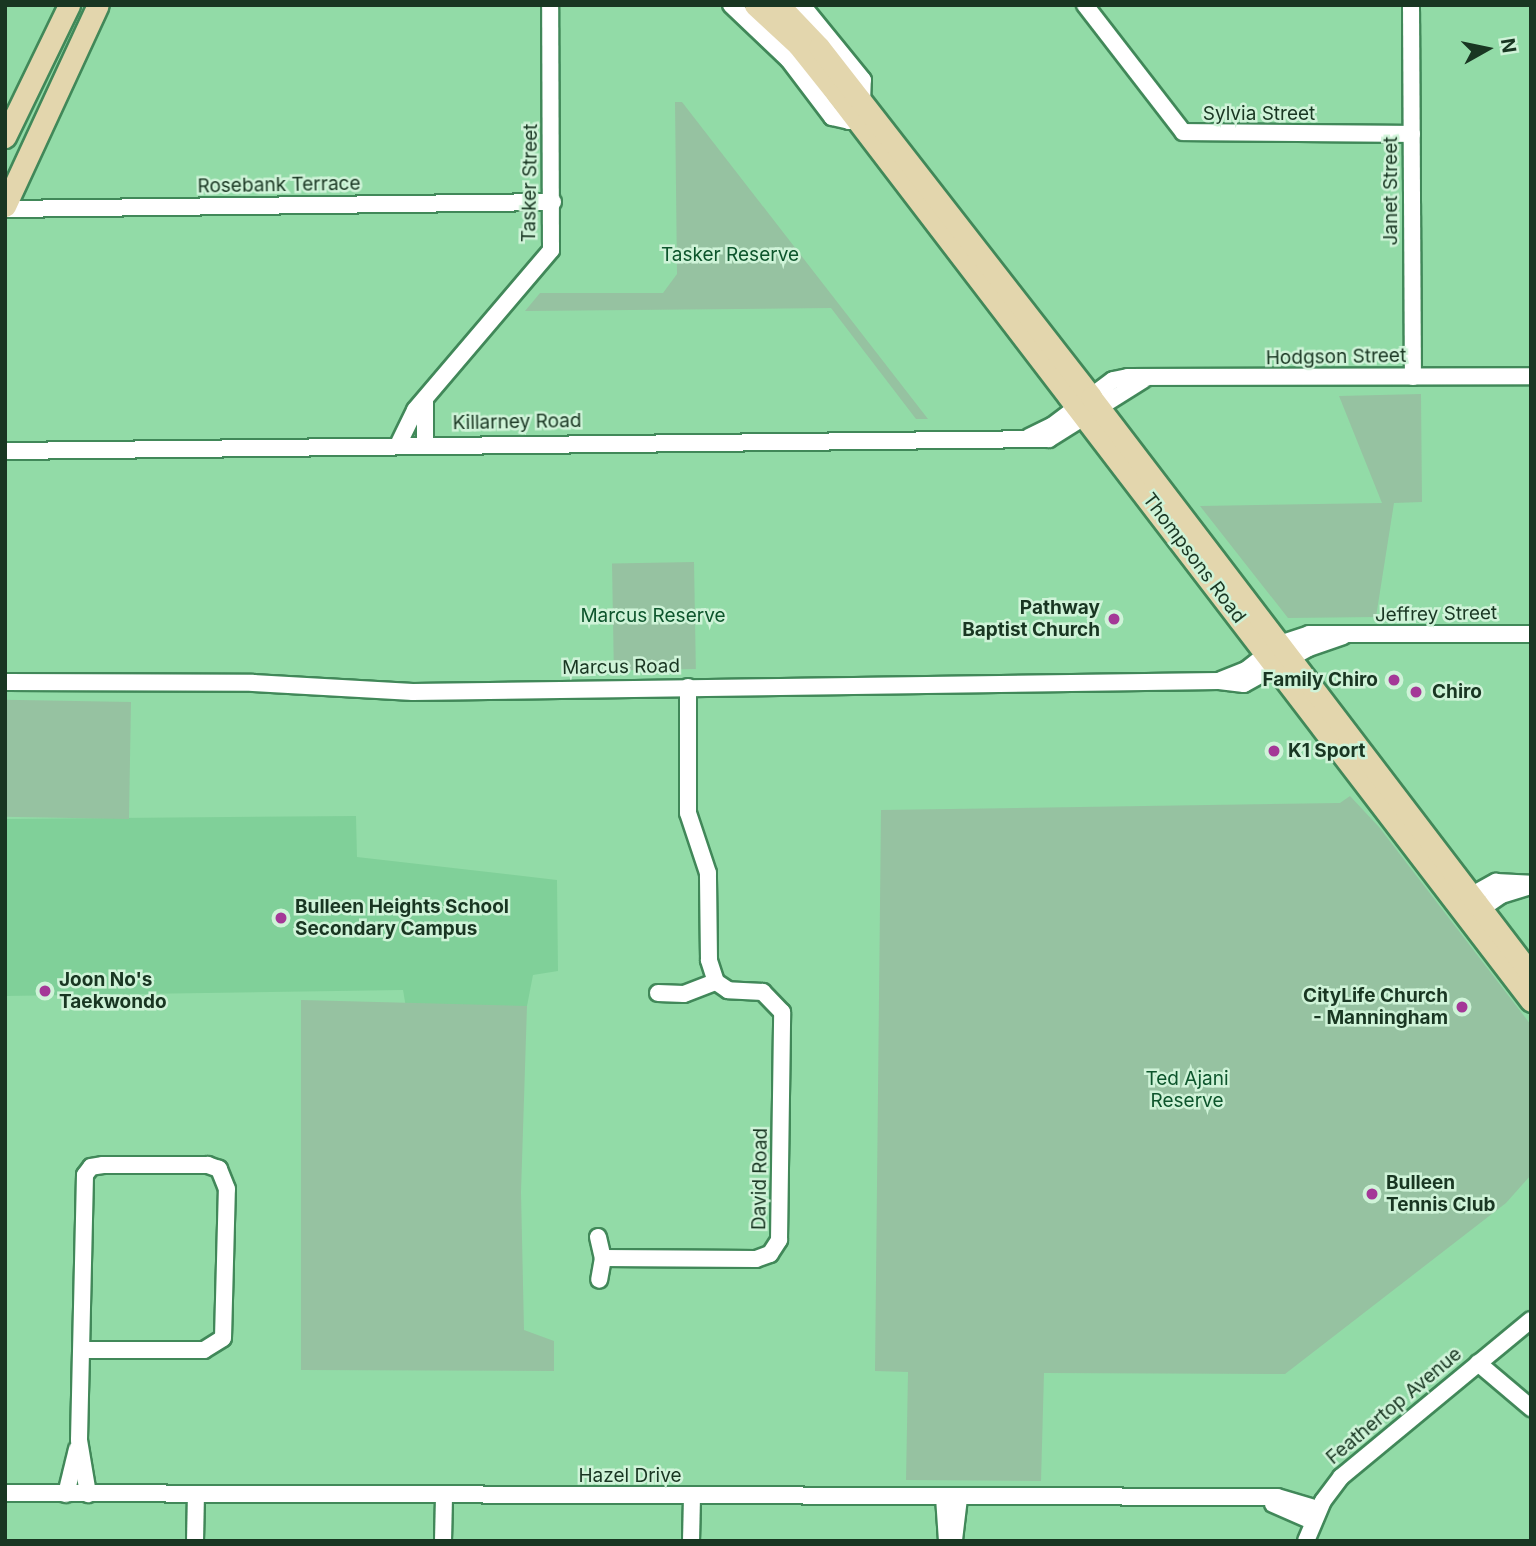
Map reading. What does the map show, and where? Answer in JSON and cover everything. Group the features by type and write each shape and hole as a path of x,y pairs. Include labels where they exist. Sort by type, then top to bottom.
{"main road":[{"path":"5,137 69,5"},
{"path":"5,208 98,5"},
{"name":"Thompsons Road","path":"755,5 859,110"},
{"name":"Thompsons Road","path":"779,5 1470,906 1531,974"},
{"name":"Thompsons Road","path":"1470,906 1531,1001"}],"street":[{"name":"Tasker Street","path":"398,445 408,419 549,255 553,202 550,5"},
{"path":"731,5 788,59 832,117 843,122 859,110"},
{"name":"Thompsons Road","path":"802,5 862,76 859,110"},
{"name":"Sylvia Street","path":"1085,5 1183,132 1412,134"},
{"name":"Janet Street","path":"1410,5 1413,377"},
{"name":"Rosebank Terrace","path":"5,208 553,202"},
{"name":"Hodgson Street","path":"1088,407 1120,378 1143,380 1531,376"},
{"path":"425,400 425,445"},
{"name":"Killarney Road","path":"5,451 1056,437 1088,407"},
{"name":"Jeffrey Street","path":"1278,656 1343,636 1531,634"},
{"name":"Marcus Road","path":"5,688 25,685 253,683 394,692 1219,681 1278,656"},
{"name":"Marcus Road","path":"5,682 25,685"},
{"path":"658,993 684,995 716,982 709,960 708,873 688,813 688,687"},
{"path":"1470,906 1496,882 1531,885"},
{"name":"David Road","path":"603,1258 748,1260 762,1258 776,1247 781,1231 782,1012 763,992 728,990 716,982"},
{"path":"82,1350 204,1350 223,1338 227,1189 219,1169 208,1165 103,1165 87,1170 79,1440 88,1494"},
{"path":"598,1237 603,1258 598,1280"},
{"name":"Feathertop Avenue","path":"1306,1541 1315,1515 1346,1471 1531,1320"},
{"path":"1484,1358 1525,1402"},
{"path":"66,1494 79,1440"},
{"name":"Hazel Drive","path":"5,1493 1254,1499 1315,1515"},
{"path":"195,1494 195,1541"},
{"path":"443,1541 444,1496"},
{"path":"691,1541 692,1497"},
{"path":"947,1541 951,1498"},
{"path":"951,1498 954,1541"}],"shaded area":[{"name":"Bulleen Heights School Secondary Campus","path":"356,816 357,857 557,880 558,971 533,975 527,1006 406,1008 403,990 5,996 5,819"}],"green space":[{"name":"Tasker Reserve","path":"675,102 682,102 928,419 916,419 831,308 525,311 540,293 663,293 677,274"},
{"path":"1421,394 1422,502 1394,503 1376,617 1288,618 1200,506 1382,503 1339,396"},
{"name":"Marcus Reserve","path":"694,562 696,669 614,670 612,563"},
{"path":"5,700 131,702 129,819 5,817"},
{"name":"Ted Ajani Reserve","path":"1350,796 1379,827 1531,1025 1531,1175 1506,1203 1285,1374 1044,1373 1041,1481 906,1480 908,1372 875,1371 881,810 1340,803"},
{"path":"301,1000 527,1006 521,1192 524,1330 554,1341 554,1371 301,1370"}],"place":[{"name":"Pathway Baptist Church","path":"1114,619"},
{"name":"Family Chiro","path":"1394,680"},
{"name":"Chiro","path":"1416,692"},
{"name":"K1 Sport","path":"1274,751"},
{"name":"Bulleen Heights School Secondary Campus","path":"281,918"},
{"name":"Joon No's Taekwondo","path":"45,991"},
{"name":"CityLife Church - Manningham","path":"1462,1007"},
{"name":"Bulleen Tennis Club","path":"1372,1194"}]}
